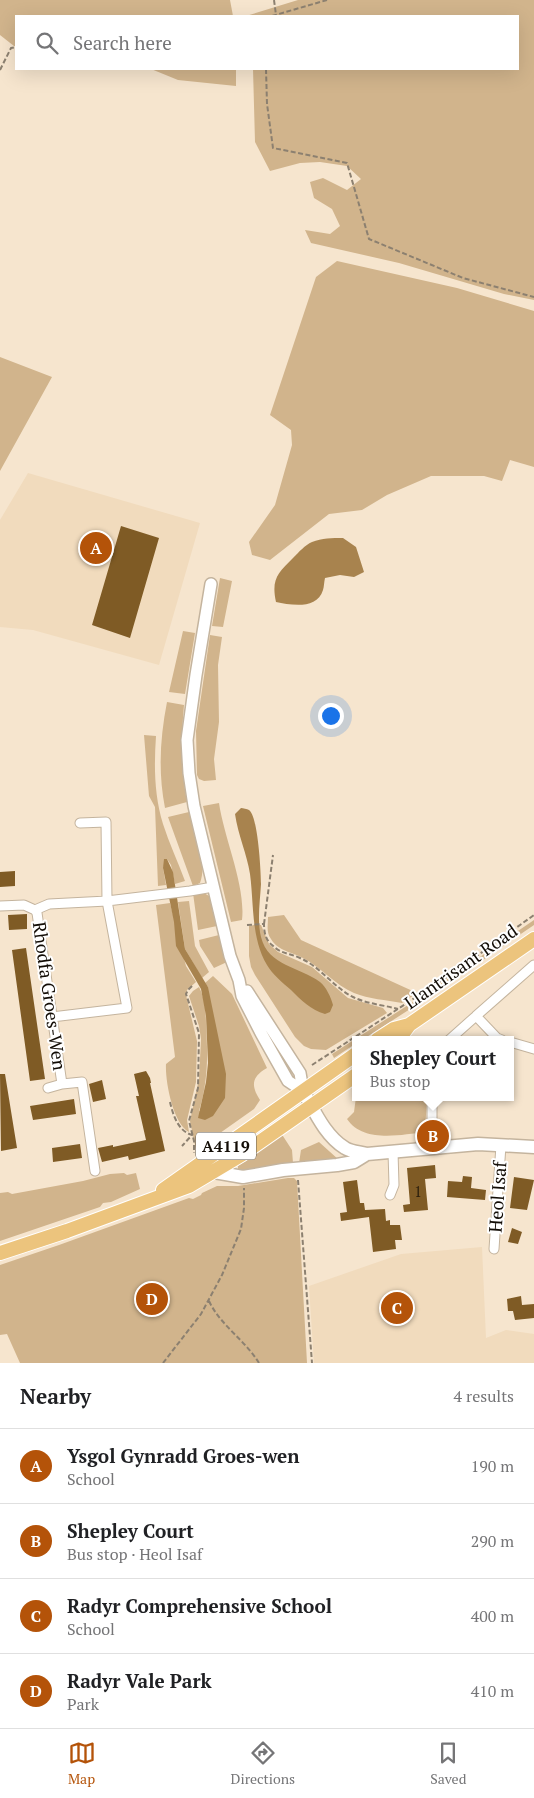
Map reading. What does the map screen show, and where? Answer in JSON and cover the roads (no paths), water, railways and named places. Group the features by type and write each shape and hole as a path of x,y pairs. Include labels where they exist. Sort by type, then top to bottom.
{"main road":[{"name":"Llantrisant Road","path":"401,1036 409,1025 534,938"},
{"name":"Llantrisant Road","path":"383,1036 394,1029 409,1025"},
{"name":"A4119","path":"147,1200 352,1057"},
{"name":"A4119","path":"0,1253 67,1231 189,1186 214,1172 352,1078"},
{"name":"Heol Isaf","path":"303,1091 326,1130 337,1143 346,1149 367,1154 467,1144 534,1146"},
{"path":"214,1172 243,1177 283,1170 354,1162 367,1154"}],"street":[{"path":"211,584 187,740 189,773 194,805 230,956 238,980 300,1073 303,1091"},
{"path":"52,1017 126,1008 107,901 106,822 80,823"},
{"path":"0,906 24,905 35,910 49,904 107,901 213,887"},
{"name":"Rhodfa Groes-Wen","path":"35,910 37,913 62,1084"},
{"path":"454,1036 534,965"},
{"path":"476,1016 495,1036"},
{"path":"514,1043 534,1049"},
{"name":"Rhodfa Groes-Wen","path":"48,1088 62,1084 82,1082 95,1171"},
{"path":"432,1101 432,1119"},
{"name":"Heol Isaf","path":"494,1249 501,1144"},
{"path":"390,1195 394,1185 393,1152"}],"place":[{"name":"Ysgol Gynradd Groes-wen","path":"96,548"},
{"name":"Shepley Court","path":"433,1136"},
{"name":"Radyr Vale Park","path":"152,1299"},
{"name":"Radyr Comprehensive School","path":"397,1308"}]}
